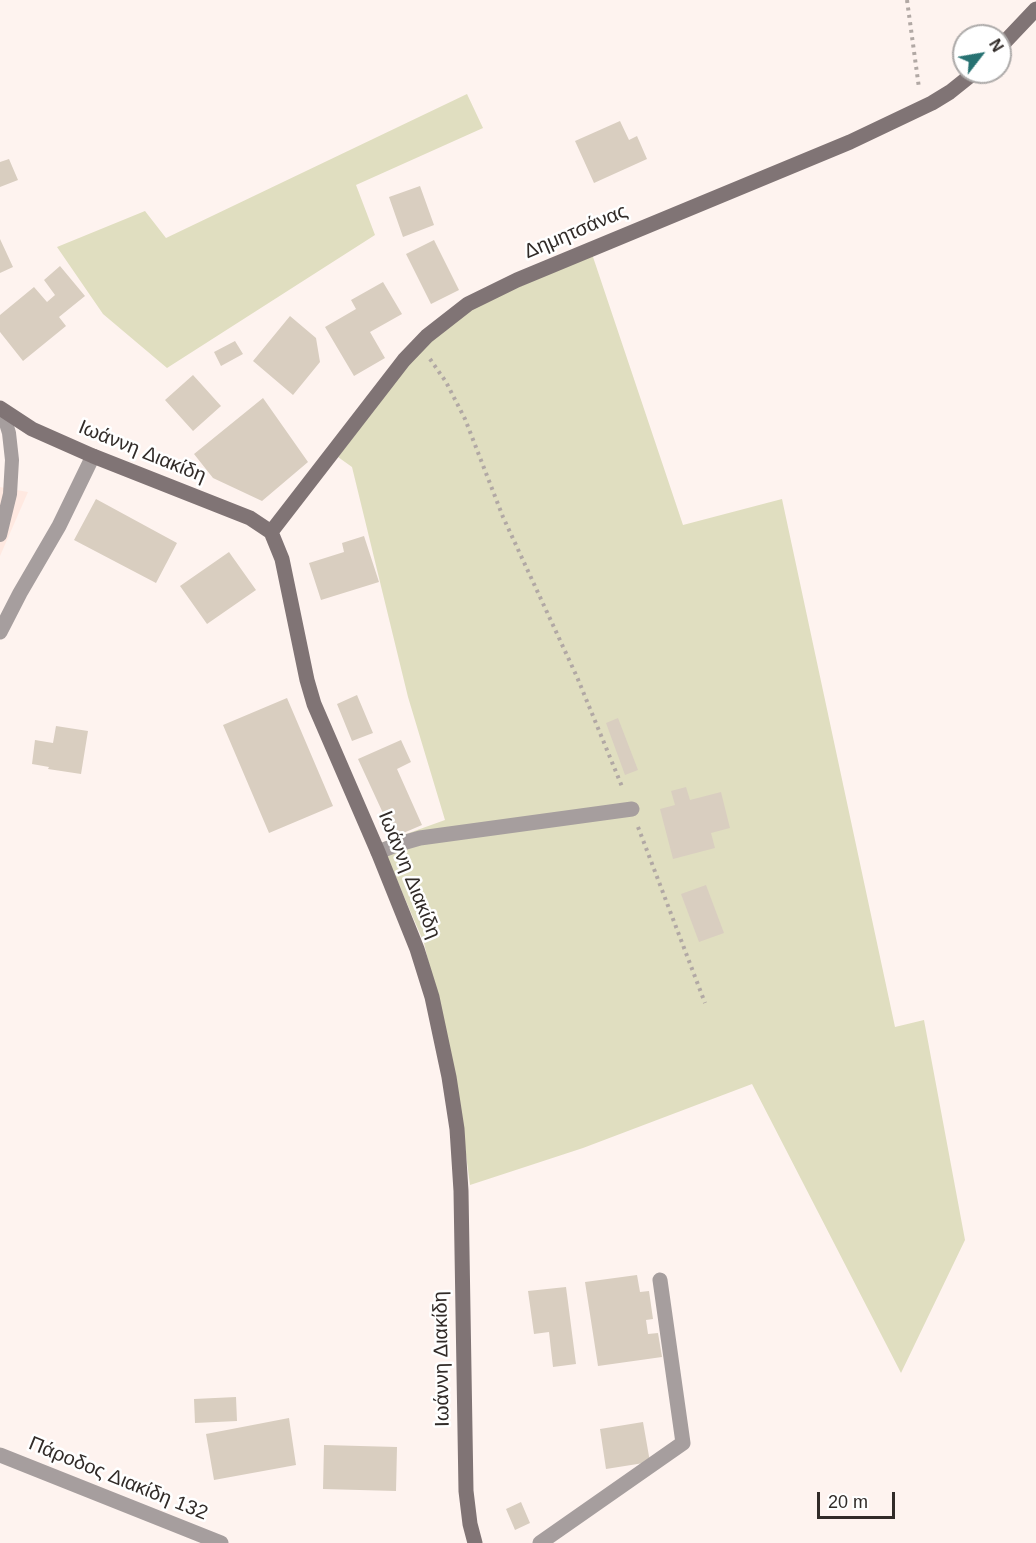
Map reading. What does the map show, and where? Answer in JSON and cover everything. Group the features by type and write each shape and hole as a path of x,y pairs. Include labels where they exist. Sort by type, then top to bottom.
{"street":[{"path":"1012,34 1036,9"},
{"name":"Δημητσάνας","path":"271,532 385,383 419,344 455,313 491,291 850,142 922,108 960,84"},
{"name":"Ιωάννη Διακίδη","path":"1,409 32,429 93,456 250,518 271,532 282,559 314,704 378,852 417,949 432,997 453,1104 460,1191 466,1491 475,1543"},
{"path":"0,632 59,526 93,456"},
{"path":"378,852 420,838 632,809"},
{"path":"540,1543 683,1443 660,1280"},
{"name":"Πάροδος Διακίδη 132","path":"0,1455 221,1543"}],"lane":[{"path":"0,535 8,503 12,460 9,434 1,409"}],"path":[{"path":"907,0 922,108"},
{"path":"419,344 446,382 465,419 504,517 578,677 632,809 705,1003"}],"shaded area":[{"path":"467,94 483,128 356,185 375,235 167,368 103,314 57,247 145,211 166,238"},
{"path":"592,254 683,525 782,499 895,1027 924,1020 965,1240 901,1373 752,1084 583,1148 470,1185 457,1086 424,943 381,843 445,820 408,697 352,467 338,457 416,355 444,328 477,306"},
{"path":"0,487 28,492 0,556"}],"building":[{"path":"620,121 629,140 637,136 647,159 594,183 575,141"},
{"path":"9,159 18,180 0,187 0,162"},
{"path":"420,186 434,225 403,237 389,197"},
{"path":"0,239 13,267 0,273"},
{"path":"434,240 459,290 431,304 406,254"},
{"path":"60,266 85,296 59,317 66,326 23,361 0,332 0,315 34,287 47,302 55,295 44,280"},
{"path":"383,282 402,314 370,332 385,358 354,376 325,327 356,309 351,300"},
{"path":"290,316 316,338 320,362 293,395 253,361"},
{"path":"235,341 243,354 221,366 214,352"},
{"path":"193,375 221,406 193,431 165,400"},
{"path":"263,398 308,462 262,501 213,478 194,454"},
{"path":"96,499 177,543 156,583 74,540"},
{"path":"364,536 379,582 321,600 309,563 344,552 342,543"},
{"path":"229,552 256,590 207,624 180,586"},
{"path":"357,695 373,733 352,741 337,704"},
{"path":"287,698 333,806 269,833 223,725"},
{"path":"618,718 638,770 625,775 606,723"},
{"path":"56,726 88,731 81,774 32,764 35,740 53,743"},
{"path":"401,740 411,762 397,769 422,825 394,837 358,759"},
{"path":"686,787 690,800 721,792 730,828 711,833 715,848 673,859 660,809 675,805 671,791"},
{"path":"706,885 724,933 699,942 681,894"},
{"path":"637,1275 640,1292 649,1291 653,1319 646,1320 648,1334 658,1333 662,1357 598,1366 585,1282"},
{"path":"566,1287 576,1364 553,1367 549,1332 534,1334 528,1291"},
{"path":"236,1397 237,1421 195,1423 194,1399"},
{"path":"289,1418 296,1465 214,1480 206,1434"},
{"path":"643,1422 650,1462 606,1469 600,1429"},
{"path":"324,1445 397,1447 396,1491 323,1489"},
{"path":"521,1502 530,1523 515,1530 506,1509"}]}
